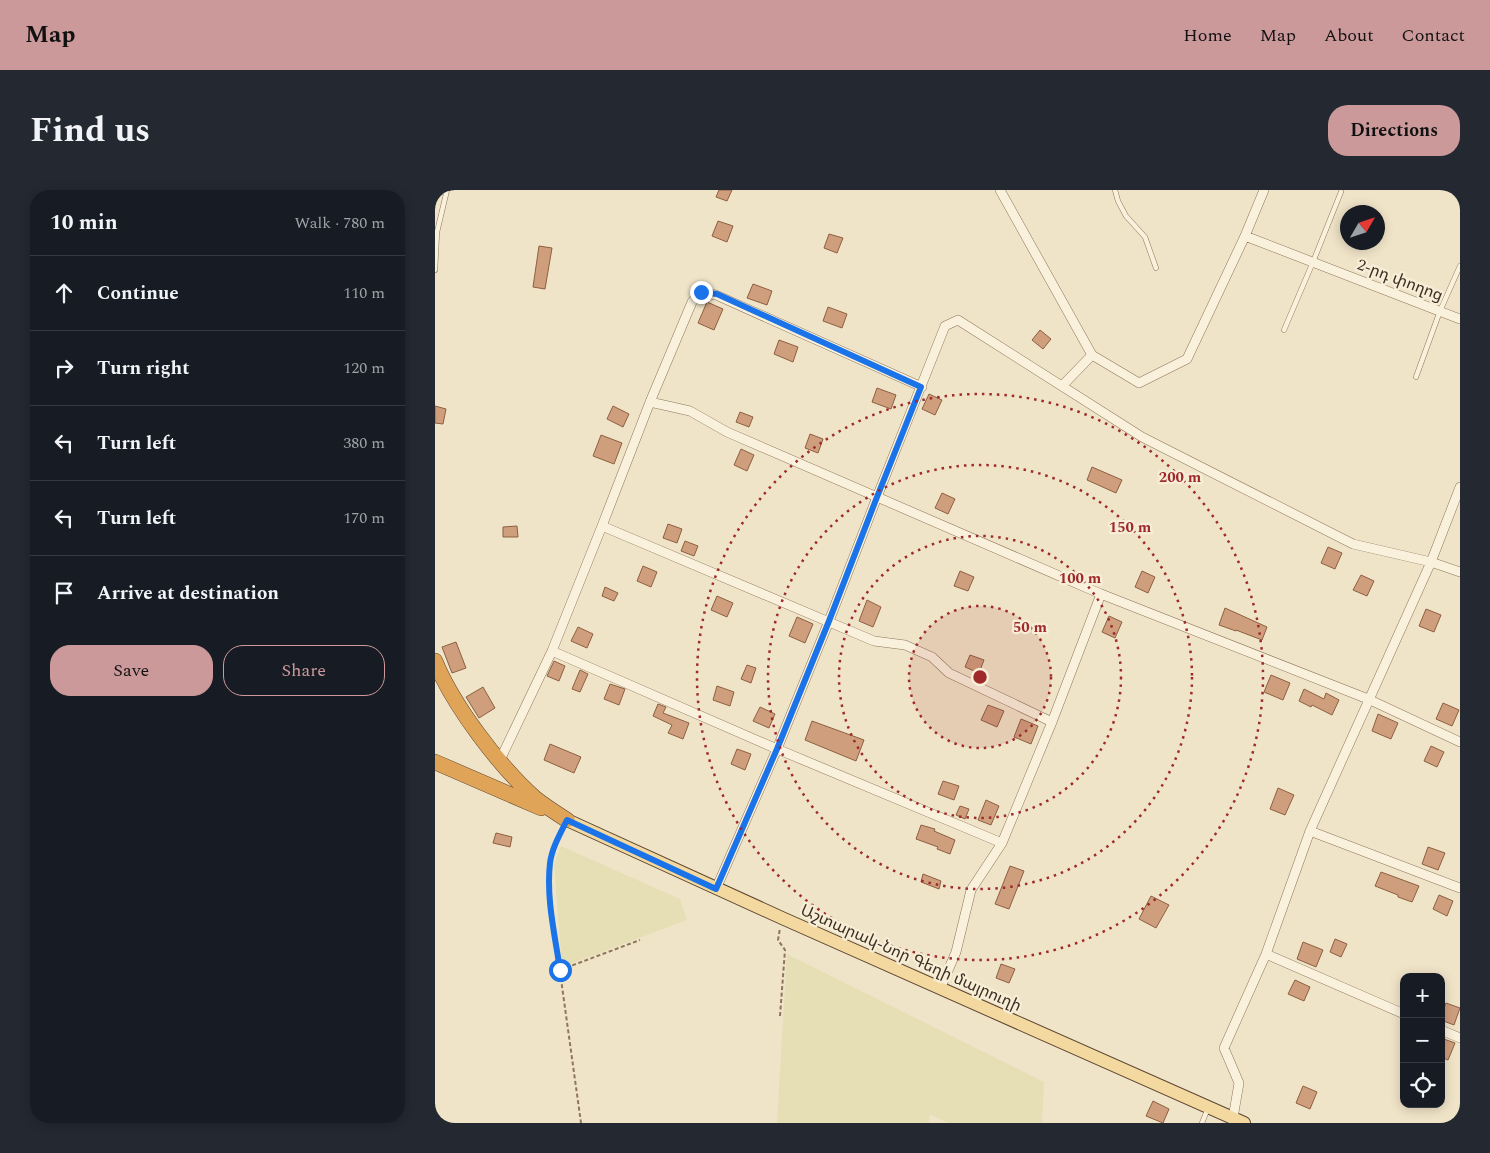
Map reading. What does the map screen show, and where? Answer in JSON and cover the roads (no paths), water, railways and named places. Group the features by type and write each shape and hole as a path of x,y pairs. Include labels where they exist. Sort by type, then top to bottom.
{"highway":[{"path":"435,661 451,694 478,733 500,760 536,799 567,820"},
{"path":"435,762 567,820"},
{"path":"435,772 501,791"}],"main road":[{"name":"Աշտարակ-Նոր Գեղի մայրուղի","path":"567,820 716,889 1238,1121"}],"street":[{"path":"1000,190 1092,356 1139,383 1187,359 1265,190"},
{"name":"2-րդ փողոց","path":"1245,236 1460,319"},
{"path":"500,760 551,651 692,302 701,292 717,294 921,387"},
{"path":"716,889 777,749 945,326 958,320 1142,437 1353,544 1431,562 1460,572"},
{"path":"1061,386 1092,356"},
{"path":"650,402 690,411 727,432 1101,594 1368,700 1460,742"},
{"path":"1238,1121 1239,1083 1224,1048 1266,954 1310,831 1431,562 1460,487"},
{"path":"602,526 874,641 905,645 932,657 949,674 1052,722"},
{"path":"940,989 956,952 971,890 1002,843 1052,722 1101,594"},
{"path":"551,651 777,749 1002,843"},
{"path":"1310,831 1460,888"},
{"path":"1266,954 1400,1012"},
{"path":"1445,1032 1460,1038"}],"lane":[{"path":"435,270 437,232 447,190"},
{"path":"1115,190 1118,202 1126,216 1145,238 1156,268"},
{"path":"1284,330 1341,192"},
{"path":"1416,377 1460,266"},
{"path":"1202,1123 1208,1107"}]}
